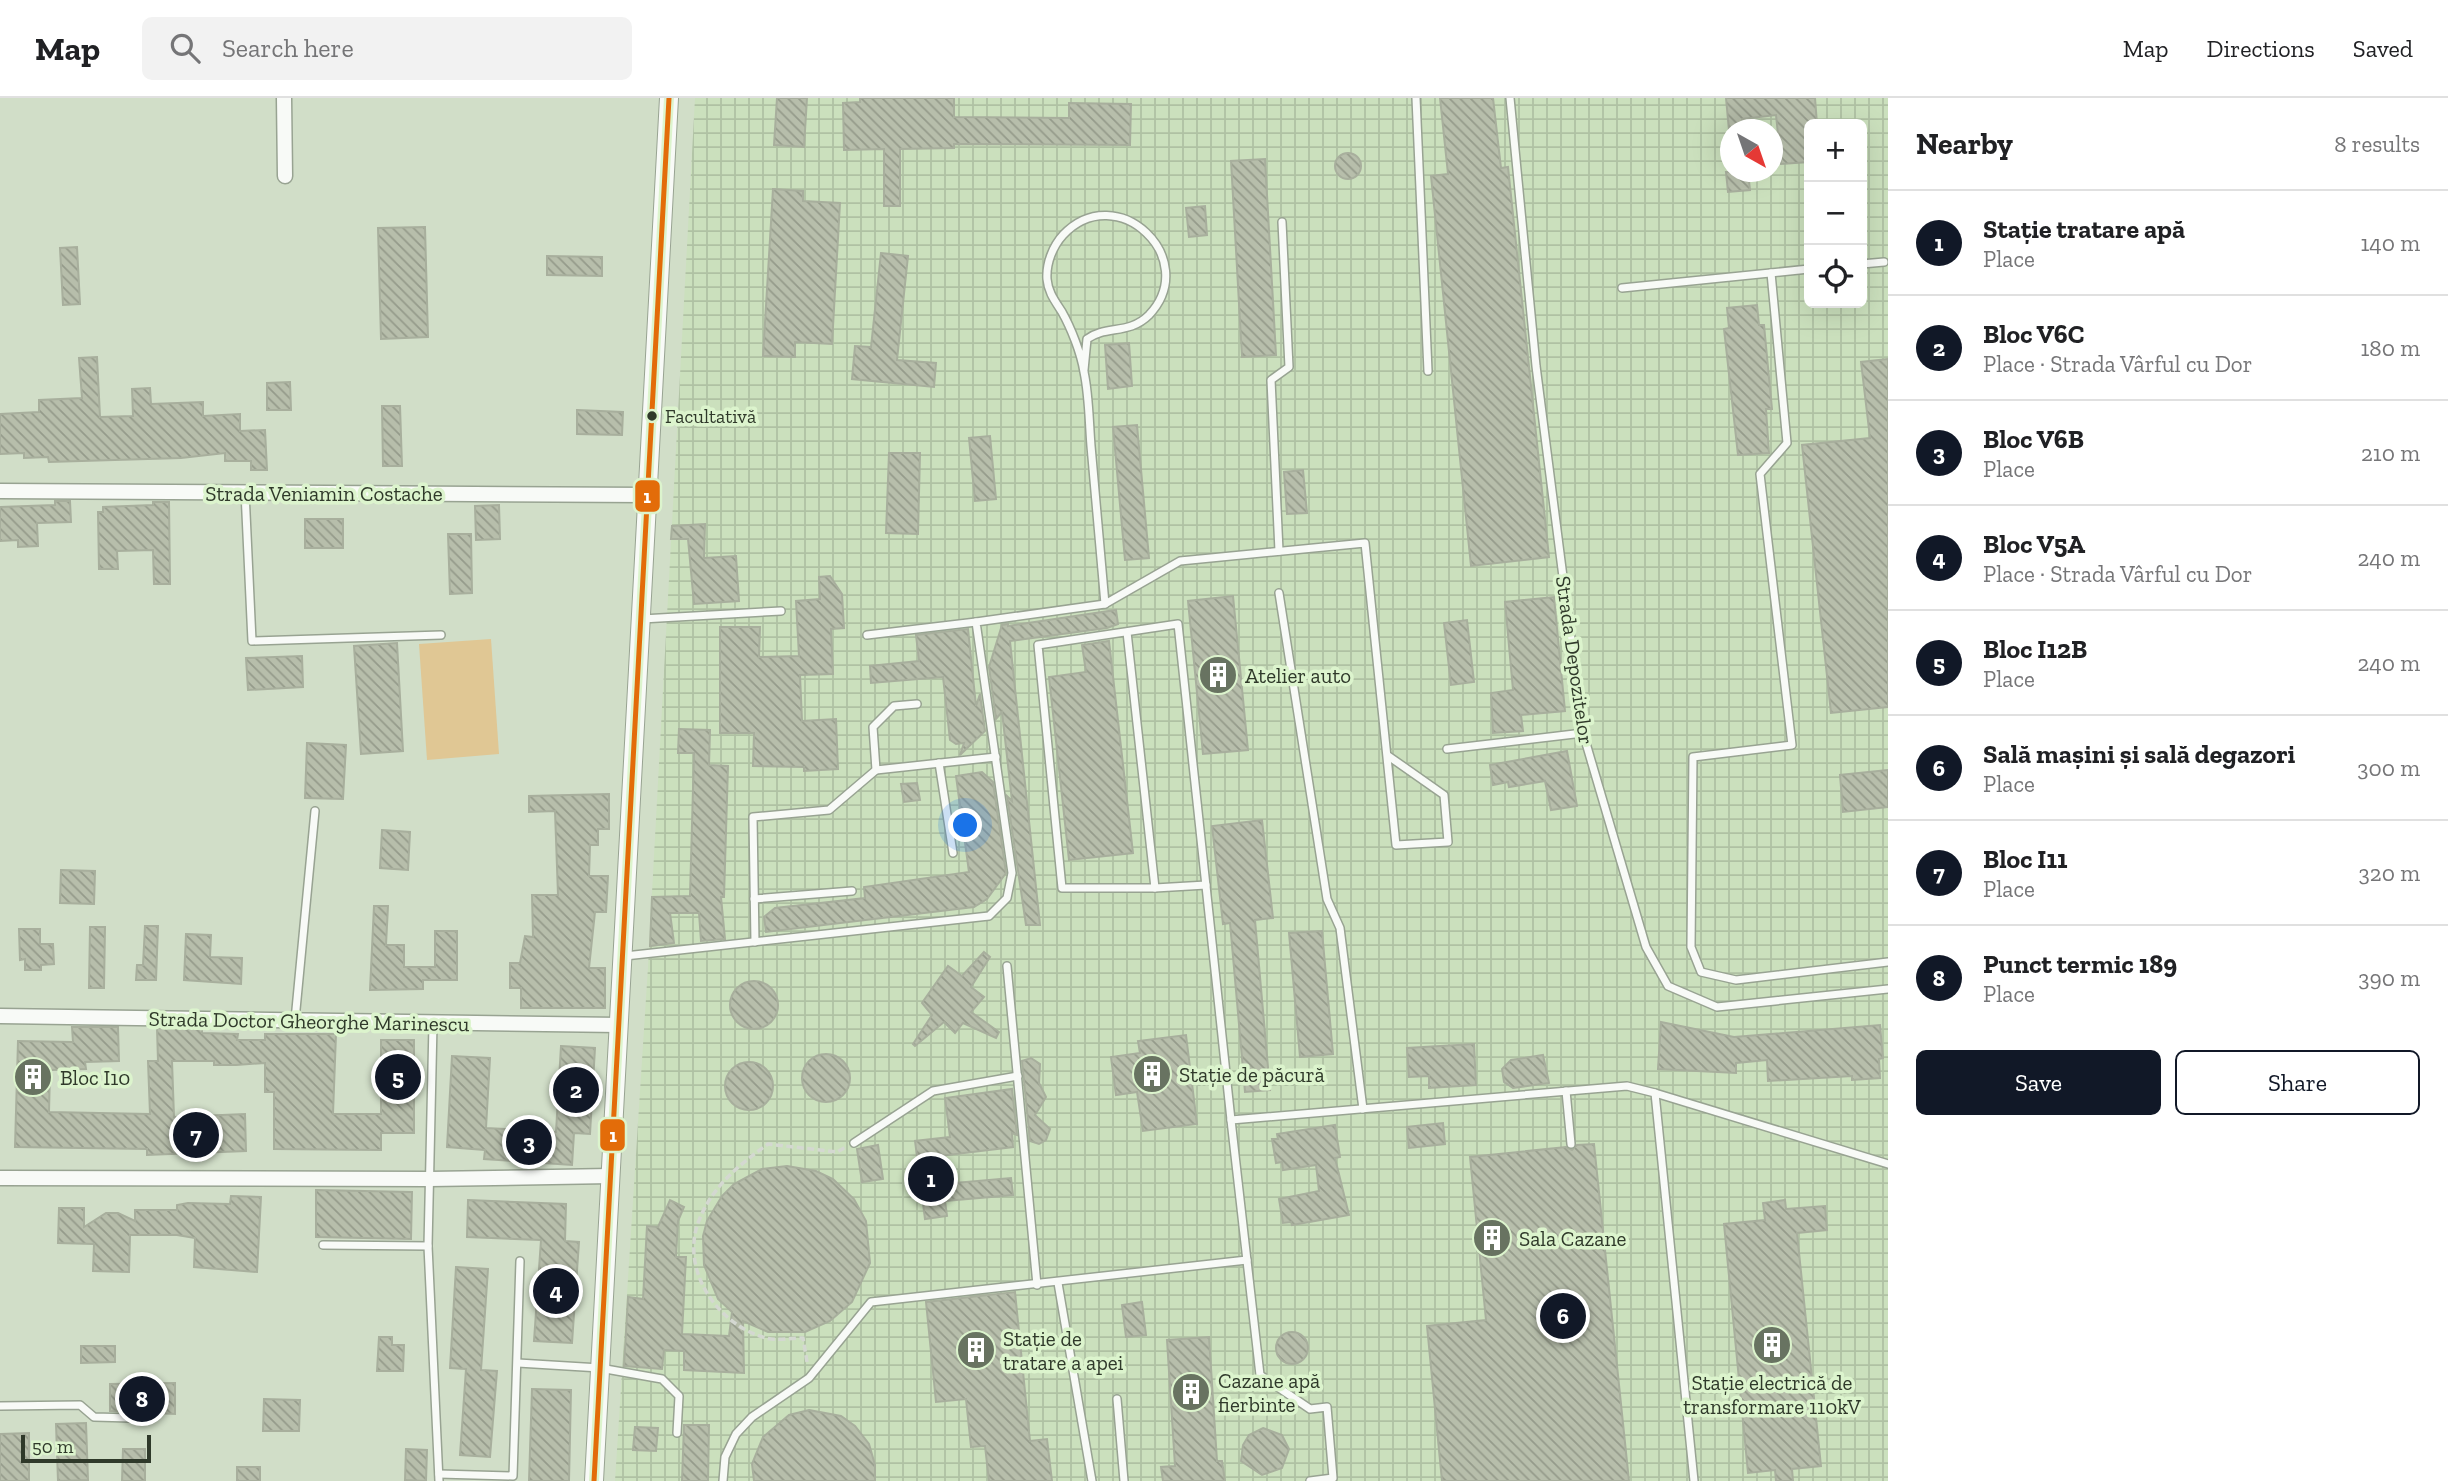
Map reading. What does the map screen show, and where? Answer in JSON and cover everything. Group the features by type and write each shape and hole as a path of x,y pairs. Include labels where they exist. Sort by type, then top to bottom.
{"street":[{"path":"284,98 285,176"},
{"path":"594,1481 668,98"},
{"name":"Strada Veniamin Costache","path":"0,491 647,495"},
{"name":"Strada Doctor Gheorghe Marinescu","path":"0,1016 619,1026"},
{"path":"0,1178 430,1179 611,1175"}],"lane":[{"path":"1416,98 1428,371"},
{"name":"Strada Depozitelor","path":"1510,98 1536,366 1583,733 1646,947 1668,986 1717,1007 1888,989"},
{"path":"1084,370 1063,314 1052,298 1047,279 1049,259 1057,241 1071,227 1088,218 1107,215 1126,219 1143,228 1156,243 1164,261 1165,280 1160,299 1149,314 1133,326 1115,332 1096,332 1087,339 1084,370 1105,604"},
{"path":"1279,551 1271,380 1289,367 1282,222"},
{"path":"1867,264 1884,262"},
{"path":"1622,288 1804,270"},
{"path":"1771,273 1787,443 1760,474 1792,745 1693,757 1691,947 1701,972 1736,979 1888,962"},
{"path":"245,492 252,640 441,635"},
{"path":"867,635 1105,604 1180,561 1365,543 1396,845 1448,842 1444,795 1387,755"},
{"path":"1279,593 1327,899 1340,928 1363,1109"},
{"path":"640,620 781,611"},
{"path":"622,956 989,916 1007,898 1012,873 976,621"},
{"path":"1206,885 1062,888 1038,645 1178,624 1260,1375 1310,1409 1327,1407 1332,1478 1310,1481"},
{"path":"1127,632 1155,888"},
{"path":"876,770 873,727 894,706 917,704"},
{"path":"1447,749 1583,733"},
{"path":"755,942 752,817 829,810 876,770 996,757"},
{"path":"939,763 953,853"},
{"path":"295,1020 315,811"},
{"path":"754,899 852,891"},
{"path":"1007,965 1037,1286"},
{"path":"433,1024 428,1246 439,1478 513,1476 520,1261"},
{"path":"854,1143 933,1091 1018,1076"},
{"path":"1231,1120 1627,1086 1888,1164"},
{"path":"1566,1091 1572,1144"},
{"path":"1655,1093 1694,1481"},
{"path":"323,1245 428,1246"},
{"path":"723,1481 725,1457 736,1434 752,1417 809,1378 871,1302 1037,1286 1247,1260"},
{"path":"1058,1283 1092,1481"},
{"path":"518,1363 600,1368 662,1379 679,1396 677,1433"},
{"path":"1117,1399 1124,1481"},
{"path":"0,1406 80,1405 94,1417 131,1418"}],"path":[{"path":"809,1378 803,1338 768,1338 736,1326 712,1303 699,1274 693,1245 699,1219 713,1194 740,1165 768,1144 837,1152 854,1143"}],"shaded area":[{"path":"695,98 1888,98 1888,1481 615,1481 648,967"},
{"path":"491,639 499,754 427,760 419,644"}],"building":[{"path":"777,98 807,98 804,147 774,145"},
{"path":"860,98 954,98 954,117 1069,118 1069,103 1131,104 1130,145 954,144 954,148 900,149 900,206 884,206 884,149 844,150 843,103 860,102"},
{"path":"1440,98 1493,98 1501,168 1508,167 1549,557 1471,566 1431,176 1448,174"},
{"path":"1726,98 1815,98 1817,119 1804,119 1804,162 1783,164 1783,119 1776,119 1776,115 1728,119"},
{"path":"1348,153 1357,157 1361,166 1357,175 1348,179 1339,175 1335,166 1339,157"},
{"path":"1265,159 1276,355 1242,357 1231,161"},
{"path":"1727,182 1749,182 1750,190 1728,192"},
{"path":"773,189 803,191 803,201 840,203 832,344 795,342 795,357 763,356"},
{"path":"1205,206 1207,235 1189,237 1186,208"},
{"path":"425,227 428,337 381,339 378,228"},
{"path":"77,247 80,304 63,305 60,248"},
{"path":"881,253 908,256 897,360 936,363 934,387 852,379 855,346 871,347"},
{"path":"547,256 602,257 602,276 547,275"},
{"path":"1757,305 1759,325 1764,325 1772,409 1766,409 1769,453 1738,455 1724,329 1729,328 1727,308"},
{"path":"1129,343 1132,386 1108,389 1105,345"},
{"path":"97,357 100,417 133,416 132,389 150,388 151,404 203,402 203,416 240,414 240,431 265,430 267,470 251,470 251,461 225,461 225,453 181,458 49,462 48,457 24,458 24,453 0,454 0,414 39,412 39,400 82,398 79,358"},
{"path":"1888,359 1888,707 1831,713 1802,445 1870,438 1861,362"},
{"path":"290,382 291,410 267,410 267,383"},
{"path":"382,406 400,406 402,466 383,466"},
{"path":"577,410 623,412 622,435 577,434"},
{"path":"1137,425 1149,558 1125,560 1113,427"},
{"path":"990,436 996,499 975,501 969,438"},
{"path":"889,453 920,453 918,534 886,533"},
{"path":"1303,470 1307,513 1287,514 1284,472"},
{"path":"55,501 70,501 71,522 37,523 38,546 18,547 18,540 0,541 0,507 55,505"},
{"path":"153,502 169,502 170,584 154,584 153,550 117,551 118,569 99,569 98,512 103,512 103,507 153,505"},
{"path":"499,505 500,539 476,540 475,506"},
{"path":"305,519 343,519 343,548 305,548"},
{"path":"705,524 704,558 736,556 739,601 694,604 688,539 671,539 672,526"},
{"path":"448,534 471,534 472,593 450,594"},
{"path":"830,576 842,594 844,628 831,629 833,674 800,675 802,721 836,719 838,769 804,771 804,767 753,766 754,733 720,733 720,627 760,627 759,657 799,656 796,601 820,599 819,577"},
{"name":"Atelier auto","path":"1233,596 1248,750 1203,754 1188,601"},
{"path":"1554,597 1565,711 1521,715 1523,731 1493,733 1491,693 1513,690 1505,602"},
{"path":"1116,610 1118,624 1107,628 1010,641 1040,925 1026,925 1007,796 1012,801 1002,712 996,719 989,667 1002,625"},
{"path":"1467,620 1474,682 1451,685 1444,623"},
{"path":"968,629 976,706 980,694 985,731 960,755 964,743 956,744 950,740 943,677 871,683 870,666 919,661 916,635"},
{"path":"1109,641 1133,853 1069,860 1049,677 1086,672 1082,645"},
{"path":"397,643 403,751 361,754 354,646"},
{"path":"302,656 303,687 248,690 246,658"},
{"path":"679,729 710,730 709,765 728,766 724,897 721,897 725,939 701,941 699,913 670,913 674,943 650,946 652,897 690,896 694,753 678,753"},
{"path":"307,743 346,745 343,799 305,798"},
{"path":"1567,751 1577,806 1551,810 1545,781 1509,787 1508,782 1493,785 1490,765"},
{"path":"1888,770 1888,807 1843,812 1840,775"},
{"path":"982,772 993,782 1006,873 987,899 974,907 766,932 764,917 775,908 865,898 864,887 969,872 956,776"},
{"path":"917,783 920,800 904,802 901,784"},
{"path":"609,794 609,829 598,829 598,845 590,845 589,876 608,876 606,912 595,912 589,968 605,968 605,1008 521,1008 521,988 510,988 510,963 520,963 525,936 533,937 532,895 558,895 555,811 529,812 529,796"},
{"path":"1262,820 1273,918 1255,920 1270,1090 1245,1092 1230,923 1223,924 1212,826"},
{"path":"382,830 410,832 408,870 380,868"},
{"path":"61,870 95,871 94,904 60,903"},
{"path":"374,906 388,906 386,945 404,945 404,967 435,967 435,931 457,931 457,980 423,980 423,989 370,990"},
{"path":"145,926 158,926 156,980 136,980 137,965 143,965"},
{"path":"90,927 105,927 104,988 89,988"},
{"path":"19,929 40,929 40,944 53,944 54,964 41,965 41,970 25,970 25,959 20,960"},
{"path":"1322,931 1333,1054 1300,1057 1289,933"},
{"path":"186,934 211,935 210,957 242,958 241,984 184,980"},
{"path":"984,952 990,957 971,987 984,997 971,1012 999,1032 996,1038 963,1023 955,1033 944,1022 915,1046 913,1044 932,1015 922,1003 948,966 962,976"},
{"path":"754,981 771,988 778,1005 771,1022 754,1029 737,1022 730,1005 737,988"},
{"path":"1661,1022 1734,1037 1880,1025 1883,1058 1879,1059 1880,1078 1852,1080 1852,1076 1768,1081 1767,1060 1736,1063 1736,1073 1658,1069"},
{"path":"72,1027 118,1027 119,1061 85,1062 86,1069 50,1070 49,1112 150,1114 148,1061 158,1061 157,1028 202,1029 202,1033 238,1034 237,1040 265,1040 265,1034 336,1034 333,1114 381,1114 381,1040 414,1040 414,1133 381,1133 381,1150 274,1149 274,1092 265,1092 265,1063 214,1065 214,1061 172,1061 174,1117 245,1114 246,1151 147,1155 147,1149 15,1147 18,1041 73,1042"},
{"name":"Stație de păcură","path":"1186,1035 1197,1124 1143,1131 1137,1092 1116,1095 1111,1057 1140,1053 1138,1041"},
{"path":"1474,1044 1476,1085 1429,1088 1429,1076 1409,1077 1407,1048"},
{"path":"561,1046 595,1048 590,1134 574,1133 572,1165 484,1159 485,1150 447,1147 452,1056 490,1058 486,1128 556,1132"},
{"path":"826,1054 843,1061 850,1078 843,1095 826,1102 809,1095 802,1078 809,1061"},
{"path":"1543,1055 1549,1083 1513,1088 1504,1082 1502,1069 1511,1060"},
{"path":"1031,1058 1040,1064 1039,1083 1046,1097 1035,1115 1050,1129 1046,1140 1039,1144 1030,1141 1022,1061"},
{"path":"749,1062 766,1069 773,1086 766,1103 749,1110 732,1103 725,1086 732,1069"},
{"path":"1012,1089 1017,1135 1012,1133 1013,1147 939,1156 943,1184 1011,1178 1013,1195 945,1201 947,1216 925,1219 915,1141 950,1137 945,1098"},
{"path":"1443,1123 1445,1144 1409,1148 1407,1127"},
{"path":"1335,1125 1340,1157 1335,1158 1349,1215 1292,1225 1291,1222 1283,1223 1279,1199 1319,1191 1316,1165 1283,1170 1282,1162 1276,1163 1272,1139 1278,1139 1277,1134"},
{"path":"1594,1144 1629,1481 1442,1481 1427,1326 1486,1320 1470,1157 1566,1147 1572,1150 1577,1145"},
{"path":"878,1145 883,1179 862,1182 857,1149"},
{"path":"787,1166 816,1171 833,1179 854,1199 866,1221 870,1263 852,1302 830,1321 805,1332 768,1332 743,1321 744,1373 684,1370 684,1351 664,1350 662,1369 624,1366 628,1297 643,1299 647,1226 658,1227 670,1200 684,1207 678,1221 676,1257 686,1257 682,1334 729,1336 732,1312 718,1299 704,1265 703,1236 707,1221 722,1196 734,1184 762,1169"},
{"path":"316,1190 412,1192 411,1239 316,1237"},
{"path":"231,1196 261,1197 257,1272 194,1267 195,1238 177,1235 130,1235 129,1272 93,1271 94,1244 58,1243 59,1208 84,1208 84,1227 106,1213 118,1213 135,1221 135,1210 177,1210 177,1205 188,1203 230,1204"},
{"path":"468,1200 566,1204 565,1241 579,1242 572,1343 534,1341 541,1240 467,1237"},
{"name":"Stație electrică de transformare 110kV","path":"1785,1200 1786,1209 1825,1206 1827,1230 1797,1233 1821,1466 1792,1469 1793,1481 1776,1481 1775,1470 1748,1473 1724,1224 1765,1220 1763,1203"},
{"path":"456,1267 488,1269 481,1370 497,1371 490,1457 460,1455 466,1369 450,1368"},
{"name":"Stație de tratare a apei","path":"1015,1292 1030,1441 1047,1439 1052,1481 989,1481 985,1446 971,1447 966,1399 936,1402 926,1302"},
{"path":"1142,1302 1146,1335 1126,1337 1122,1305"},
{"path":"1292,1332 1303,1337 1308,1348 1303,1359 1292,1364 1281,1359 1276,1348 1281,1337"},
{"path":"379,1337 392,1337 392,1345 404,1345 403,1371 377,1371"},
{"name":"Cazane apă fierbinte","path":"1209,1337 1217,1461 1222,1461 1225,1481 1163,1481 1161,1467 1175,1466 1167,1340"},
{"path":"81,1346 115,1346 115,1362 81,1363"},
{"path":"175,1383 175,1414 110,1411 110,1384"},
{"path":"532,1389 571,1390 569,1481 529,1481"},
{"path":"264,1399 300,1400 299,1431 263,1431"},
{"path":"809,1410 841,1416 855,1426 869,1444 875,1465 875,1481 754,1481 752,1464 763,1437 789,1415"},
{"path":"86,1423 88,1480 58,1481 56,1424"},
{"path":"684,1425 709,1425 708,1481 682,1481"},
{"path":"635,1427 658,1428 656,1451 633,1450"},
{"path":"1263,1428 1282,1435 1289,1449 1282,1468 1262,1475 1241,1461 1243,1445 1249,1435"},
{"path":"29,1433 29,1481 0,1481 0,1434"},
{"path":"123,1449 145,1449 145,1481 122,1481"},
{"path":"406,1449 427,1450 426,1481 405,1480"},
{"path":"237,1467 260,1467 260,1481 237,1481"}],"transit line":[{"name":"1","path":"594,1481 669,98"}],"place":[{"name":"Facultativă","path":"652,416"},
{"name":"Atelier auto","path":"1218,675"},
{"name":"Stație de păcură","path":"1152,1074"},
{"name":"Bloc I10","path":"33,1077"},
{"name":"Bloc I12B","path":"398,1077"},
{"name":"Bloc V6C","path":"576,1090"},
{"name":"Bloc I11","path":"196,1135"},
{"name":"Bloc V6B","path":"529,1142"},
{"name":"Stație tratare apă","path":"931,1179"},
{"name":"Sala Cazane","path":"1492,1238"},
{"name":"Bloc V5A","path":"556,1291"},
{"name":"Sală mașini și sală degazori","path":"1563,1316"},
{"name":"Stație electrică de transformare 110kV","path":"1772,1345"},
{"name":"Stație de tratare a apei","path":"976,1350"},
{"name":"Cazane apă fierbinte","path":"1191,1392"},
{"name":"Punct termic 189","path":"142,1399"}]}
